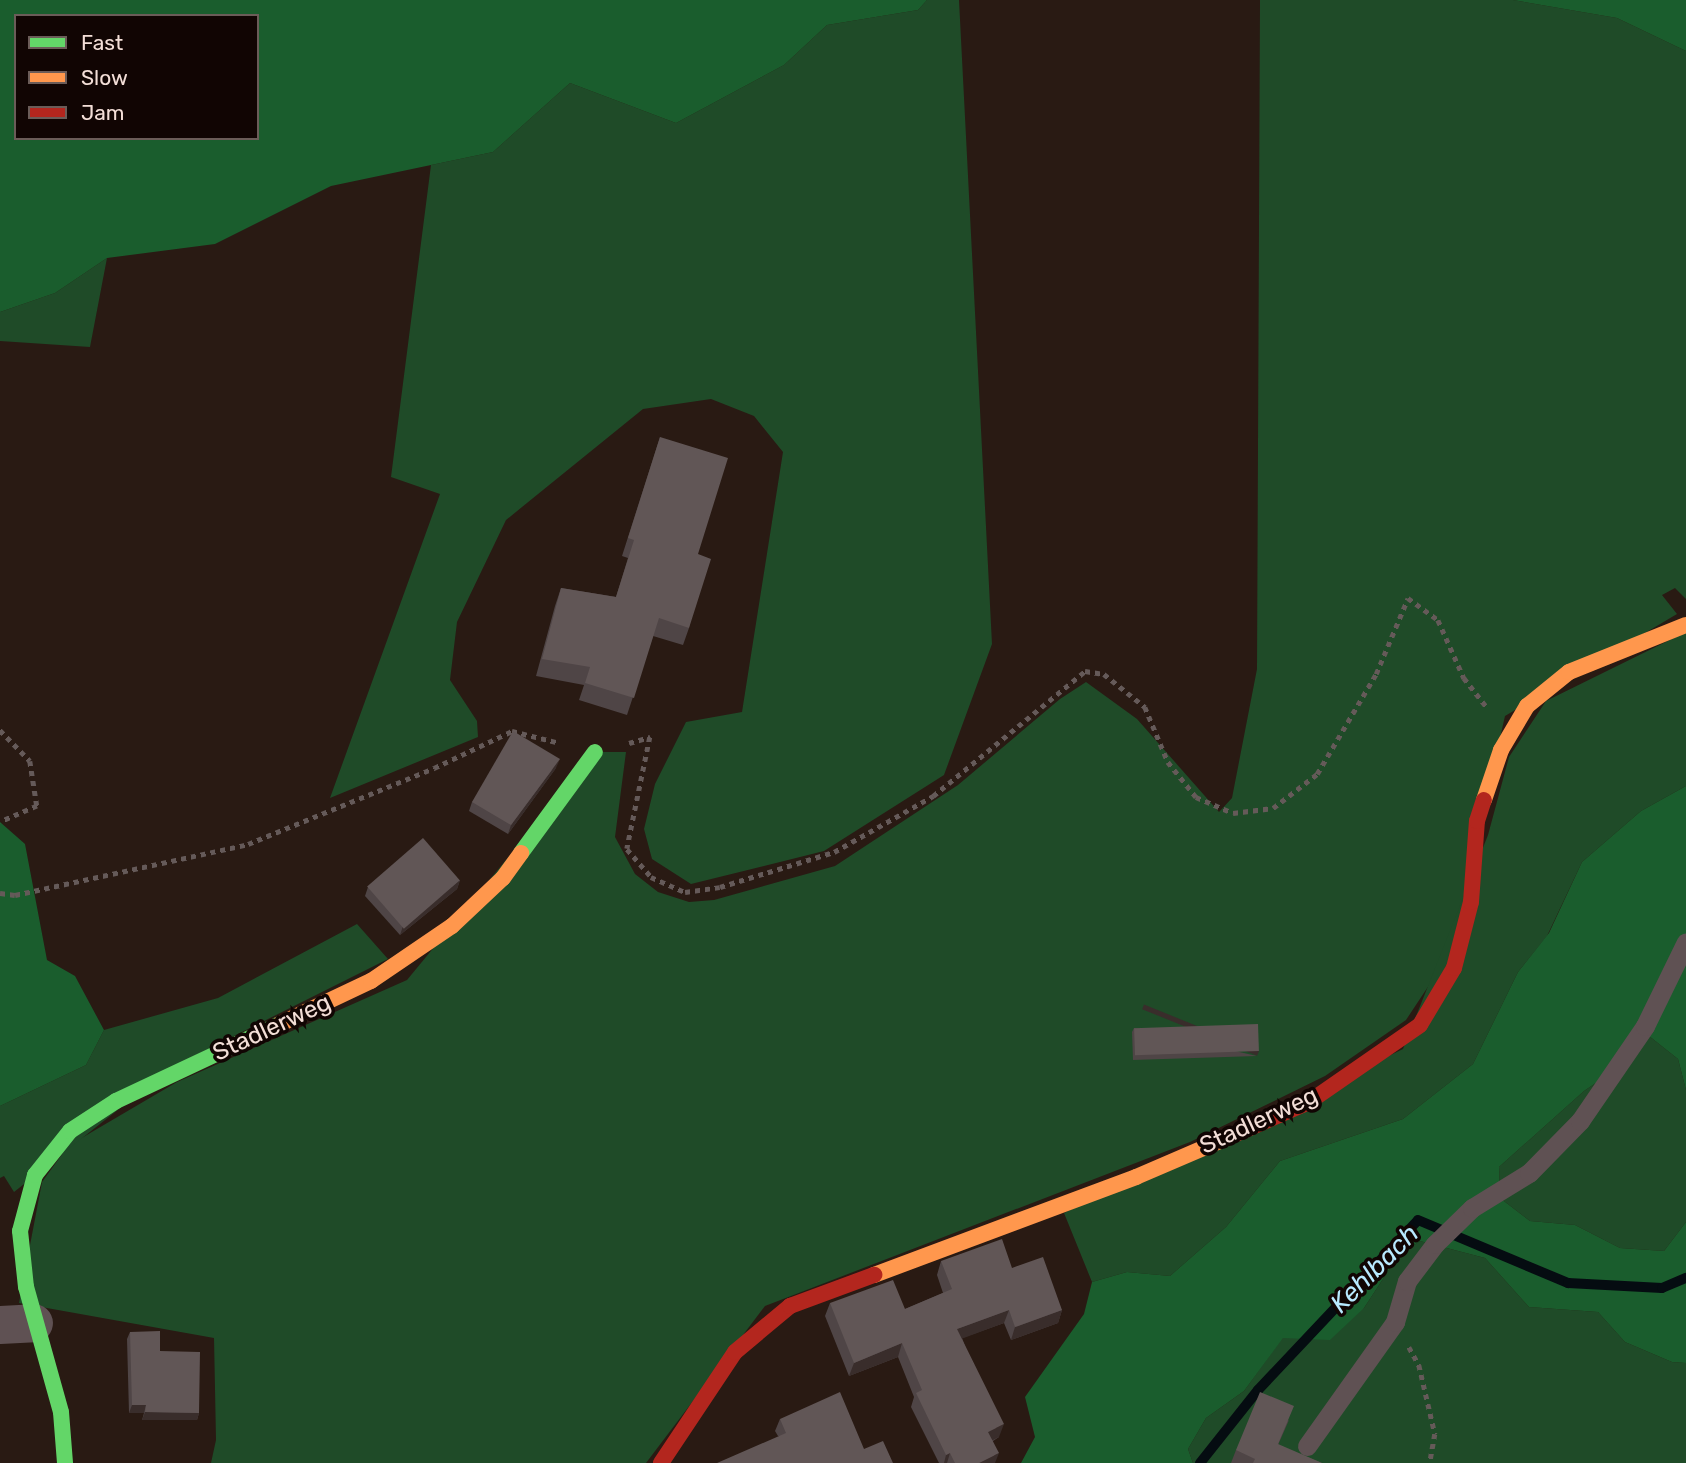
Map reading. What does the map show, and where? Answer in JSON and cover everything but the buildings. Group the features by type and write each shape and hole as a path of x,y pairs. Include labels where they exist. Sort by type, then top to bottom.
{"street":[{"name":"Stadlerweg","path":"661,1463 735,1352 790,1306 1136,1177 1310,1102 1420,1026 1454,968 1471,902 1477,821 1501,750 1527,706 1569,672 1686,625"},
{"name":"Stadlerweg","path":"65,1463 61,1412 17,1324 20,1231 35,1175 70,1131 116,1101 371,981 452,926 503,878 595,752"}],"lane":[{"path":"1307,1446 1395,1322 1407,1281 1435,1244 1463,1216 1529,1173 1580,1121 1645,1026 1682,951"}],"path":[{"path":"0,893 15,895 247,844 434,768 512,731 595,752 650,737 627,849 651,877 685,892 720,887 834,852 933,796 1085,671 1104,674 1145,707 1168,762 1196,797 1233,813 1273,808 1317,774 1376,674 1408,598 1438,620 1464,678 1490,710 1516,724"},
{"path":"0,730 30,761 37,806 0,822"},
{"path":"1395,1322 1419,1365 1435,1434 1430,1463"}],"green space":[{"path":"0,0 927,0 918,10 827,25 784,65 676,123 570,83 493,152 331,186 215,244 107,258 55,293 0,312"},
{"path":"927,0 959,0 992,644 944,775 824,851 691,884 652,859 644,829 655,784 686,722 742,712 783,452 754,416 711,399 643,409 506,520 457,622 450,680 477,721 478,737 330,798 440,494 391,477 431,165 493,152 570,83 676,123 784,65 827,25 918,10"},
{"path":"1260,0 1513,0 1617,18 1686,51 1686,599 1675,588 1662,595 1677,614 1505,716 1451,952 1406,1020 1325,1076 1190,1142 765,1306 646,1463 211,1463 216,1440 214,1338 19,1303 42,1182 68,1146 177,1082 407,980 595,752 626,752 615,837 635,874 658,892 689,902 714,900 835,866 958,785 1060,699 1086,682 1137,719 1219,812 1232,798 1257,669"},
{"path":"1513,0 1686,0 1686,51 1617,18"},
{"path":"107,258 90,347 0,341 0,312 55,293"},
{"path":"1686,632 1686,786 1641,811 1582,862 1547,936 1518,972 1473,1064 1403,1119 1280,1161 1226,1227 1170,1276 1127,1272 1092,1282 1064,1213 1403,1049 1488,835 1509,757 1546,701"},
{"path":"1686,786 1686,1090 1678,1059 1649,1036 1618,1068 1584,1091 1499,1167 1500,1198 1530,1221 1575,1225 1620,1248 1664,1251 1686,1222 1686,1363 1672,1362 1625,1342 1598,1312 1529,1307 1485,1258 1420,1241 1398,1256 1364,1308 1330,1340 1283,1338 1244,1391 1206,1418 1188,1449 1193,1463 1021,1463 1035,1437 1025,1397 1084,1314 1092,1282 1127,1272 1170,1276 1226,1227 1280,1161 1403,1119 1473,1064 1518,972 1549,933 1582,862 1641,811"},
{"path":"0,822 25,844 47,960 75,976 104,1030 86,1065 0,1106"},
{"path":"357,924 388,959 172,1067 14,1192 4,1176 0,1178 0,1106 86,1065 104,1030 218,998"},
{"path":"1649,1036 1678,1059 1686,1090 1686,1222 1664,1251 1620,1248 1575,1225 1530,1221 1500,1198 1499,1167 1584,1091 1618,1068"},
{"path":"1420,1241 1485,1258 1529,1307 1598,1312 1625,1342 1672,1362 1686,1363 1686,1463 1193,1463 1188,1449 1206,1418 1244,1391 1283,1337 1364,1308 1398,1256"}],"waterway":[{"name":"Kehlbach","path":"1200,1463 1258,1390 1418,1220 1568,1283 1662,1288 1686,1278"}],"traffic: fast":[{"path":"521,853 595,752"},
{"path":"65,1463 61,1412 26,1287 20,1231 35,1175 70,1131 116,1101 280,1024"}],"traffic: slow":[{"path":"1484,800 1501,750 1527,706 1569,672 1686,625"},
{"path":"280,1024 371,981 452,926 503,878 521,853"},
{"path":"874,1275 1136,1177 1229,1137"}],"traffic: jam":[{"path":"1229,1137 1309,1102 1420,1025 1454,968 1471,902 1477,821 1484,800"},
{"path":"661,1463 735,1352 790,1306 874,1275"}]}
